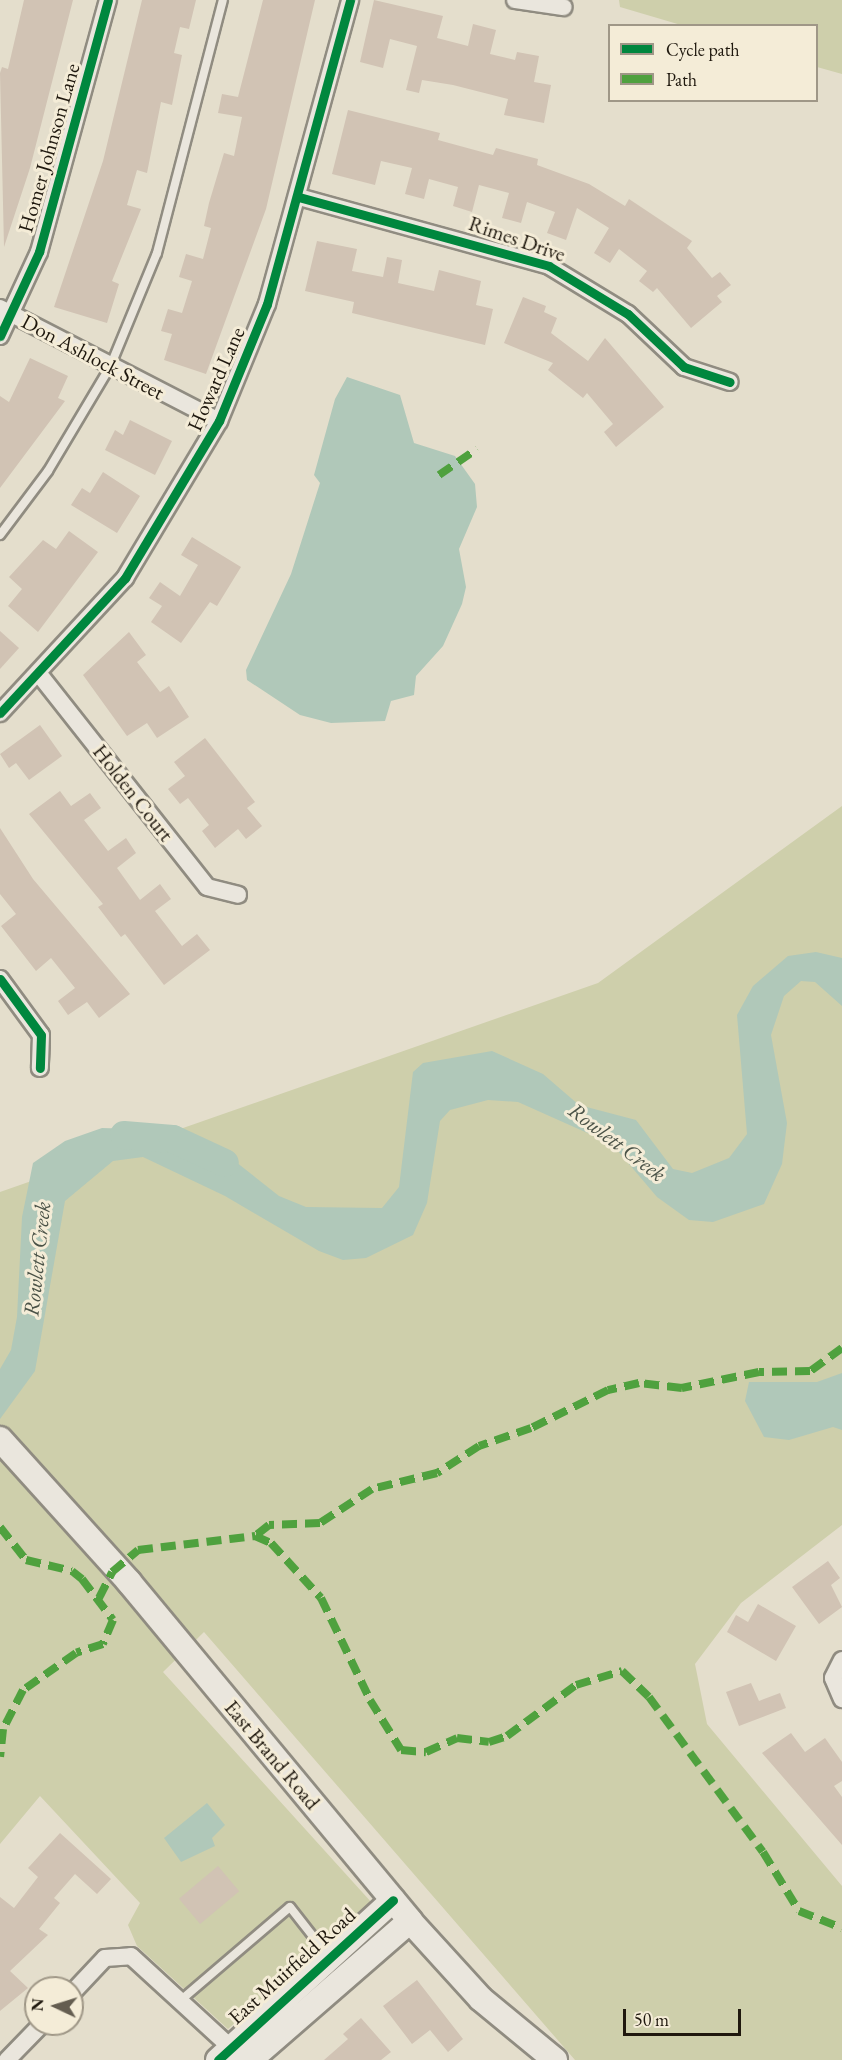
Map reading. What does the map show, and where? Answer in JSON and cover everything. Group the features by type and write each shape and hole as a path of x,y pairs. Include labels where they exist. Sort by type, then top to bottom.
{"main road":[{"name":"East Brand Road","path":"0,1439 37,1474 410,1921 481,1999 555,2060"},
{"name":"East Muirfield Road","path":"231,2055 329,1957 393,1900"},
{"name":"East Muirfield Road","path":"250,2060 410,1921"}],"street":[{"name":"Homer Johnson Lane","path":"0,336 5,311 57,193 108,0"},
{"name":"Howard Lane","path":"0,713 39,674 125,578 219,421 245,368 299,197 350,0"},
{"path":"515,0 563,7"},
{"name":"Rimes Drive","path":"299,197 549,266 628,314 684,366 730,382"},
{"name":"Don Ashlock Street","path":"5,311 110,367 219,421"},
{"name":"Holden Court","path":"39,674 207,887 238,895"},
{"path":"0,979 41,1035 40,1068"},
{"path":"840,1696 833,1678 842,1660"},
{"path":"84,1980 105,1958 131,1956 182,2000 231,2055"},
{"path":"7,2060 30,2036"}],"lane":[{"path":"0,535 48,471 110,367 157,253 223,0"},
{"path":"182,2000 290,1907 329,1957"}],"shaded area":[{"path":"619,0 842,0 842,74 818,67 818,24 678,24 620,7"},
{"path":"842,806 842,1525 741,1603 695,1664 707,1724 842,1886 842,2060 575,2060 204,1632 163,1672 372,1903 228,2029 137,1946 128,1925 140,1903 40,1796 0,1844 0,1192 598,983"}],"water":[{"path":"347,377 400,395 414,443 455,456 475,484 477,507 459,549 466,587 462,604 443,646 416,676 414,695 391,701 385,721 331,723 300,715 247,680 246,670 291,574 320,483 314,475 335,399"},
{"path":"816,952 842,958 842,1006 815,982 801,981 784,996 771,1035 787,1123 782,1164 764,1204 713,1222 689,1220 657,1197 612,1144 518,1102 488,1100 450,1110 440,1121 427,1203 413,1235 366,1258 343,1260 319,1251 225,1196 143,1157 113,1161 65,1201 35,1371 0,1419 0,1369 11,1350 17,1317 22,1217 33,1163 65,1141 102,1128 134,1129 236,1162 279,1196 306,1207 382,1208 399,1187 413,1072 423,1063 492,1051 543,1074 579,1105 636,1120 673,1169 692,1173 729,1158 747,1134 737,1015 753,986 788,956"},
{"path":"842,1373 842,1430 833,1427 789,1440 764,1437 745,1401 749,1382 817,1382"},
{"path":"207,1803 225,1825 212,1838 215,1846 181,1862 164,1838"}],"building":[{"path":"24,0 73,0 30,168 4,247 0,73 2,67 8,69"},
{"path":"142,0 196,0 189,29 180,27 174,53 182,55 172,105 161,102 147,173 137,170 127,205 141,209 112,281 119,284 107,323 54,307 103,161"},
{"path":"263,0 315,0 266,209 206,374 164,360 172,334 161,331 168,309 182,313 192,281 179,277 186,254 203,259 211,228 204,226 209,203 224,153 234,156 242,117 218,113 222,94 238,97"},
{"path":"374,0 443,16 437,38 468,46 473,24 496,30 490,54 515,60 517,52 539,56 534,82 551,85 544,123 504,115 508,99 453,85 422,80 419,93 406,90 417,46 390,39 383,68 360,62"},
{"path":"348,110 440,133 438,140 493,155 496,148 538,159 537,165 589,184 625,206 629,199 692,241 687,248 712,278 720,272 731,285 717,296 722,302 691,328 657,288 653,292 639,281 647,271 619,249 610,263 594,253 609,228 577,208 566,240 547,233 555,212 527,202 521,223 502,218 509,193 479,185 472,212 453,206 458,187 429,179 424,199 405,194 412,168 381,161 375,185 332,174"},
{"path":"317,241 357,249 352,271 383,277 387,257 402,260 398,283 434,291 439,270 481,281 476,305 493,309 485,345 352,313 354,302 305,291"},
{"path":"523,297 546,306 544,312 557,318 551,333 588,361 605,338 664,407 616,447 604,432 613,424 587,393 583,398 548,370 553,363 504,343"},
{"path":"30,358 68,376 58,398 65,401 0,488 0,396 9,402"},
{"path":"130,420 172,441 155,475 105,450 115,430 123,435"},
{"path":"103,472 140,496 117,533 71,505 82,488 90,493"},
{"path":"69,531 98,552 38,632 8,606 22,589 9,577 43,540 56,549"},
{"path":"192,537 241,567 217,606 210,602 181,643 151,622 162,606 149,598 160,582 180,596 198,565 181,555"},
{"path":"0,631 19,648 0,669"},
{"path":"129,632 146,655 137,662 160,692 169,686 189,717 157,738 147,723 127,736 83,675"},
{"path":"40,725 62,756 29,780 16,763 9,768 0,754"},
{"path":"205,738 255,802 247,808 262,826 246,839 238,829 215,848 202,831 209,825 188,798 180,804 168,789 185,776 174,762"},
{"path":"60,791 71,806 90,793 101,808 84,820 108,851 126,838 136,853 117,868 140,900 160,884 171,899 155,911 182,946 197,934 210,950 164,985 125,934 121,937 98,907 103,904 29,814"},
{"path":"0,828 33,879 130,994 99,1018 87,1002 68,1015 58,1001 75,988 51,958 36,971 1,926 16,914 0,894"},
{"path":"828,1561 840,1578 831,1585 842,1607 819,1624 792,1587"},
{"path":"758,1604 796,1626 776,1661 727,1632 736,1615 748,1622"},
{"path":"751,1683 759,1701 780,1693 786,1708 739,1726 726,1692"},
{"path":"791,1733 805,1752 825,1738 842,1762 842,1781 834,1786 842,1797 842,1845 762,1753"},
{"path":"60,1833 111,1879 97,1894 75,1874 54,1898 60,1903 39,1929 48,1935 10,1971 24,1984 24,1991 0,2011 0,1897 14,1908 38,1877 28,1868"},
{"path":"218,1866 239,1891 200,1924 179,1899"},
{"path":"417,1980 463,2039 448,2052 430,2030 412,2044 383,2006"},
{"path":"361,2018 391,2052 381,2060 324,2060 348,2039 343,2034"}],"waterway":[{"name":"Rowlett Creek","path":"124,1135 173,1139 225,1163"}],"marked path":[{"path":"439,475 477,449"},
{"path":"842,1348 810,1371 759,1372 682,1388 639,1383 608,1390 531,1428 479,1446 437,1473 372,1489 320,1523 269,1525 255,1536 271,1543 321,1598 370,1700 401,1750 426,1752 457,1738 489,1742 507,1736 576,1685 622,1671 649,1697 763,1852 799,1911 842,1928"},
{"path":"0,1527 26,1560 72,1571 82,1579 113,1620 103,1644 76,1653 23,1690 3,1729 0,1757"},
{"path":"99,1598 112,1572 138,1550 255,1536"}],"cycle path":[{"path":"0,336 39,252 108,0"},
{"path":"0,713 125,578 219,421 267,304 350,0"},
{"path":"299,197 549,266 628,314 684,367 730,382"},
{"path":"0,979 41,1035 40,1068"},
{"path":"218,2060 393,1900"}]}
